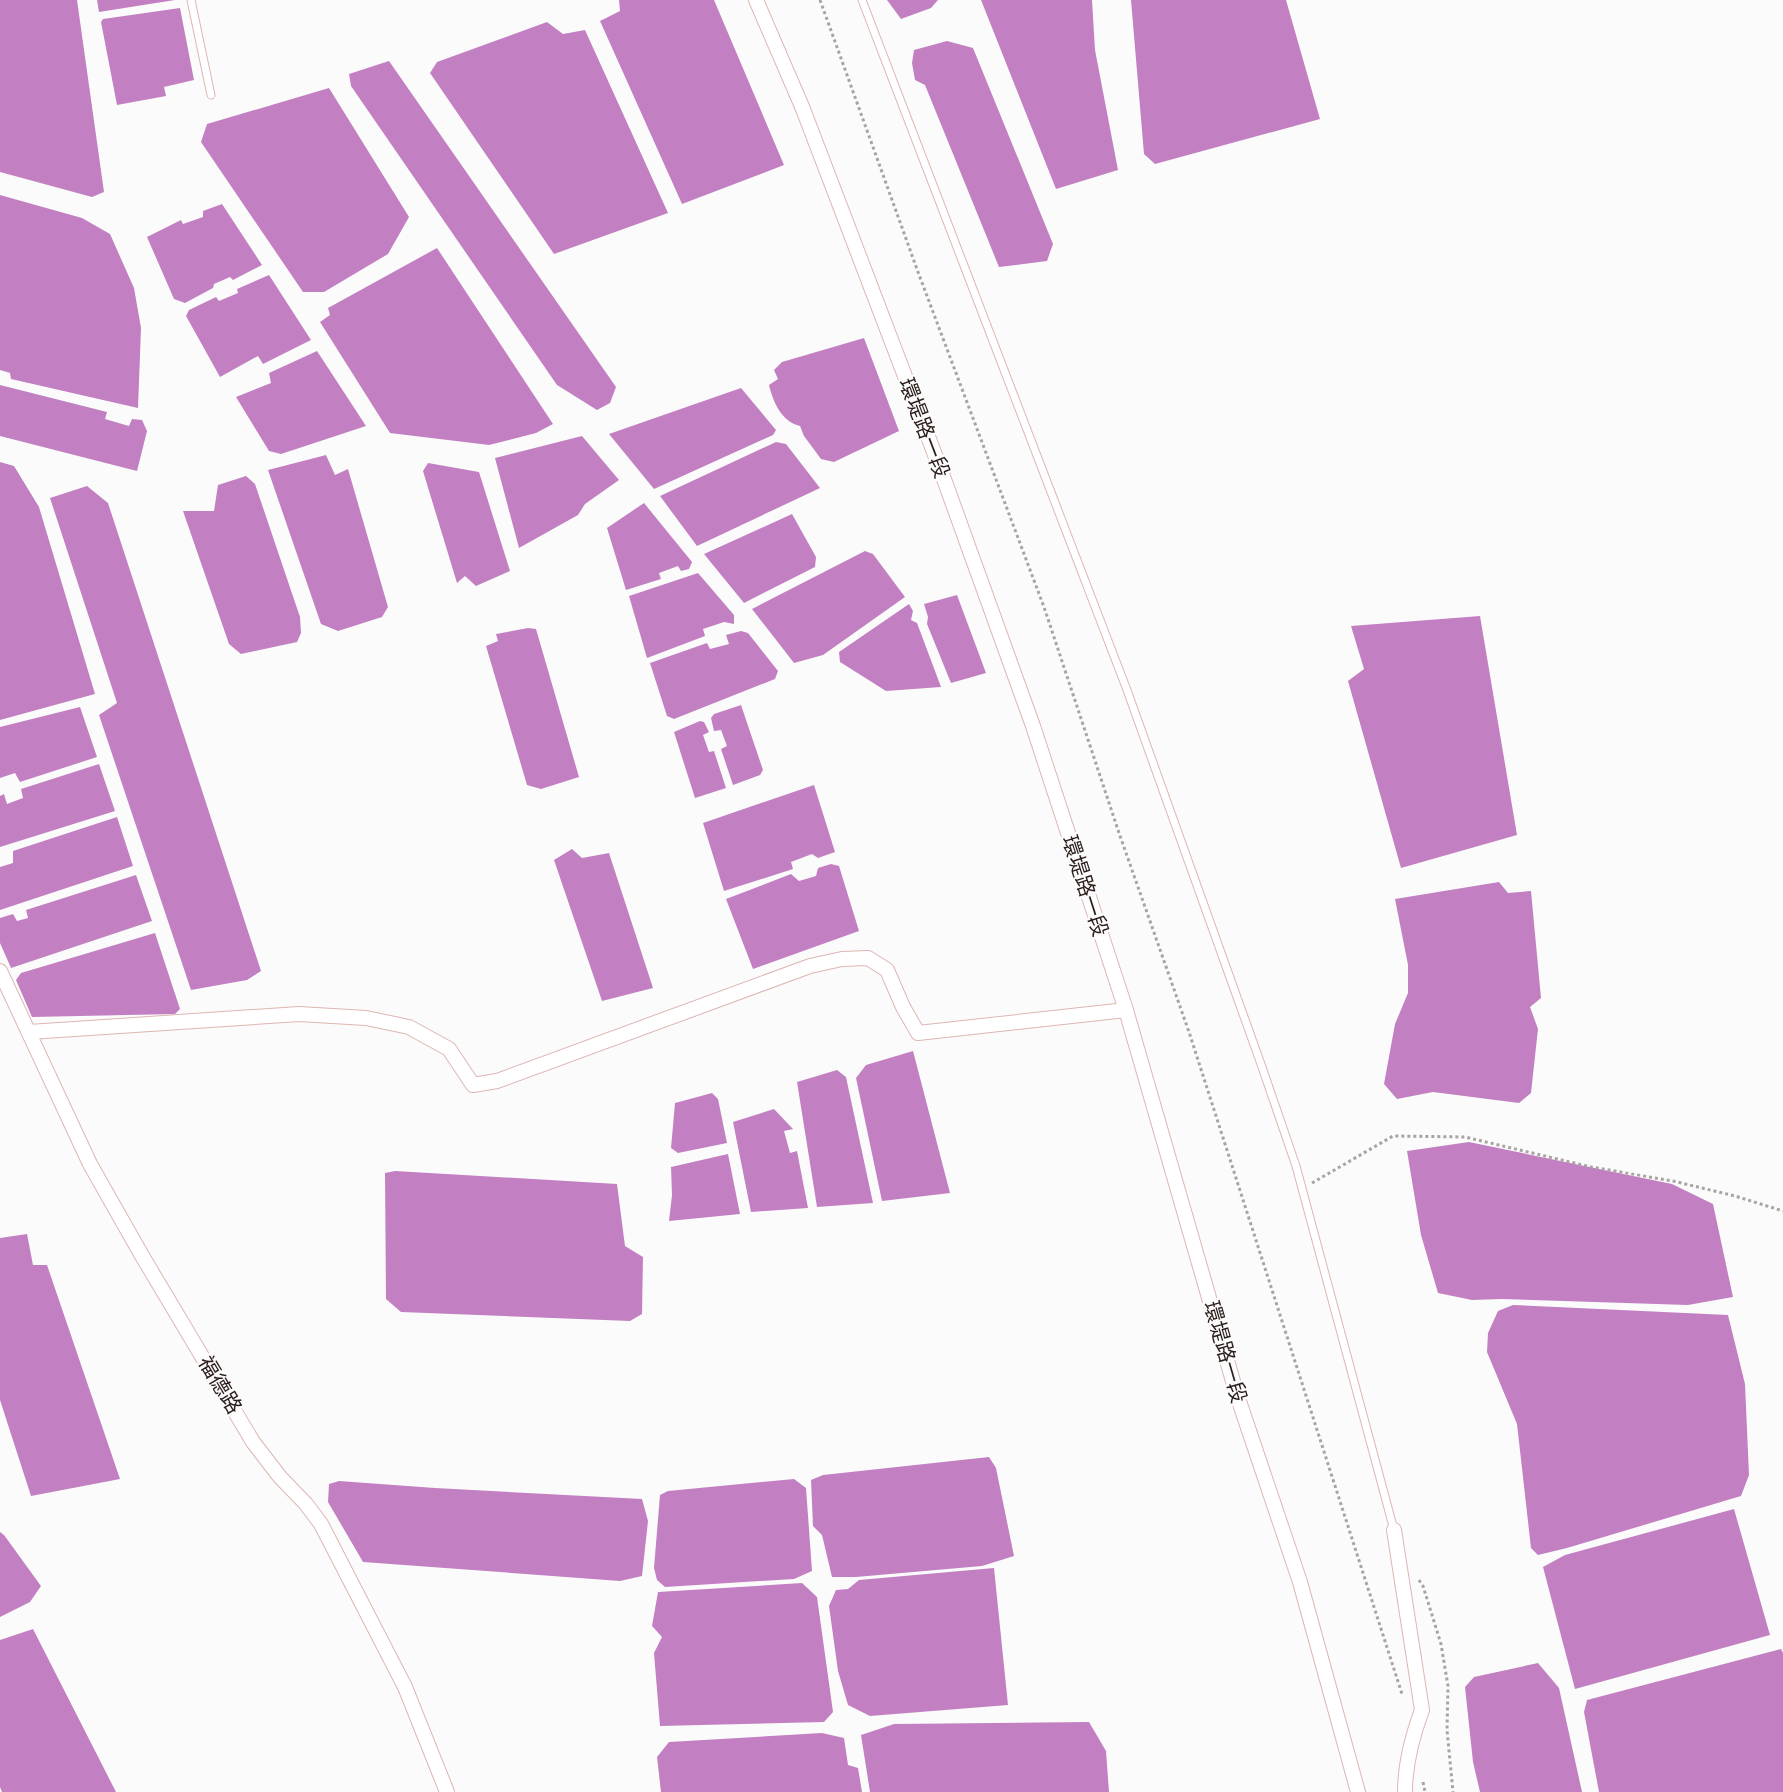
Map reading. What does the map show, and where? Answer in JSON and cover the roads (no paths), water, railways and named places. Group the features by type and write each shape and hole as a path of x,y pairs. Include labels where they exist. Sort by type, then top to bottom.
{"street":[{"name":"環堤路一段","path":"756,0 803,109 940,468 1033,726 1126,1010 1237,1395 1300,1581 1358,1792"},
{"path":"29,1032 299,1014 366,1018 409,1027 449,1049 473,1085 497,1081 810,966 842,959 868,958 887,970 903,1007 918,1033 1126,1010"},
{"name":"福德路","path":"0,971 90,1164 153,1274 253,1442 321,1524 405,1687 447,1792"},
{"path":"1394,1530 1422,1710 1413,1735 1405,1773 1405,1792"}],"lane":[{"path":"191,0 212,95"},
{"path":"862,0 1127,690 1262,1067 1302,1189 1394,1530"}]}
